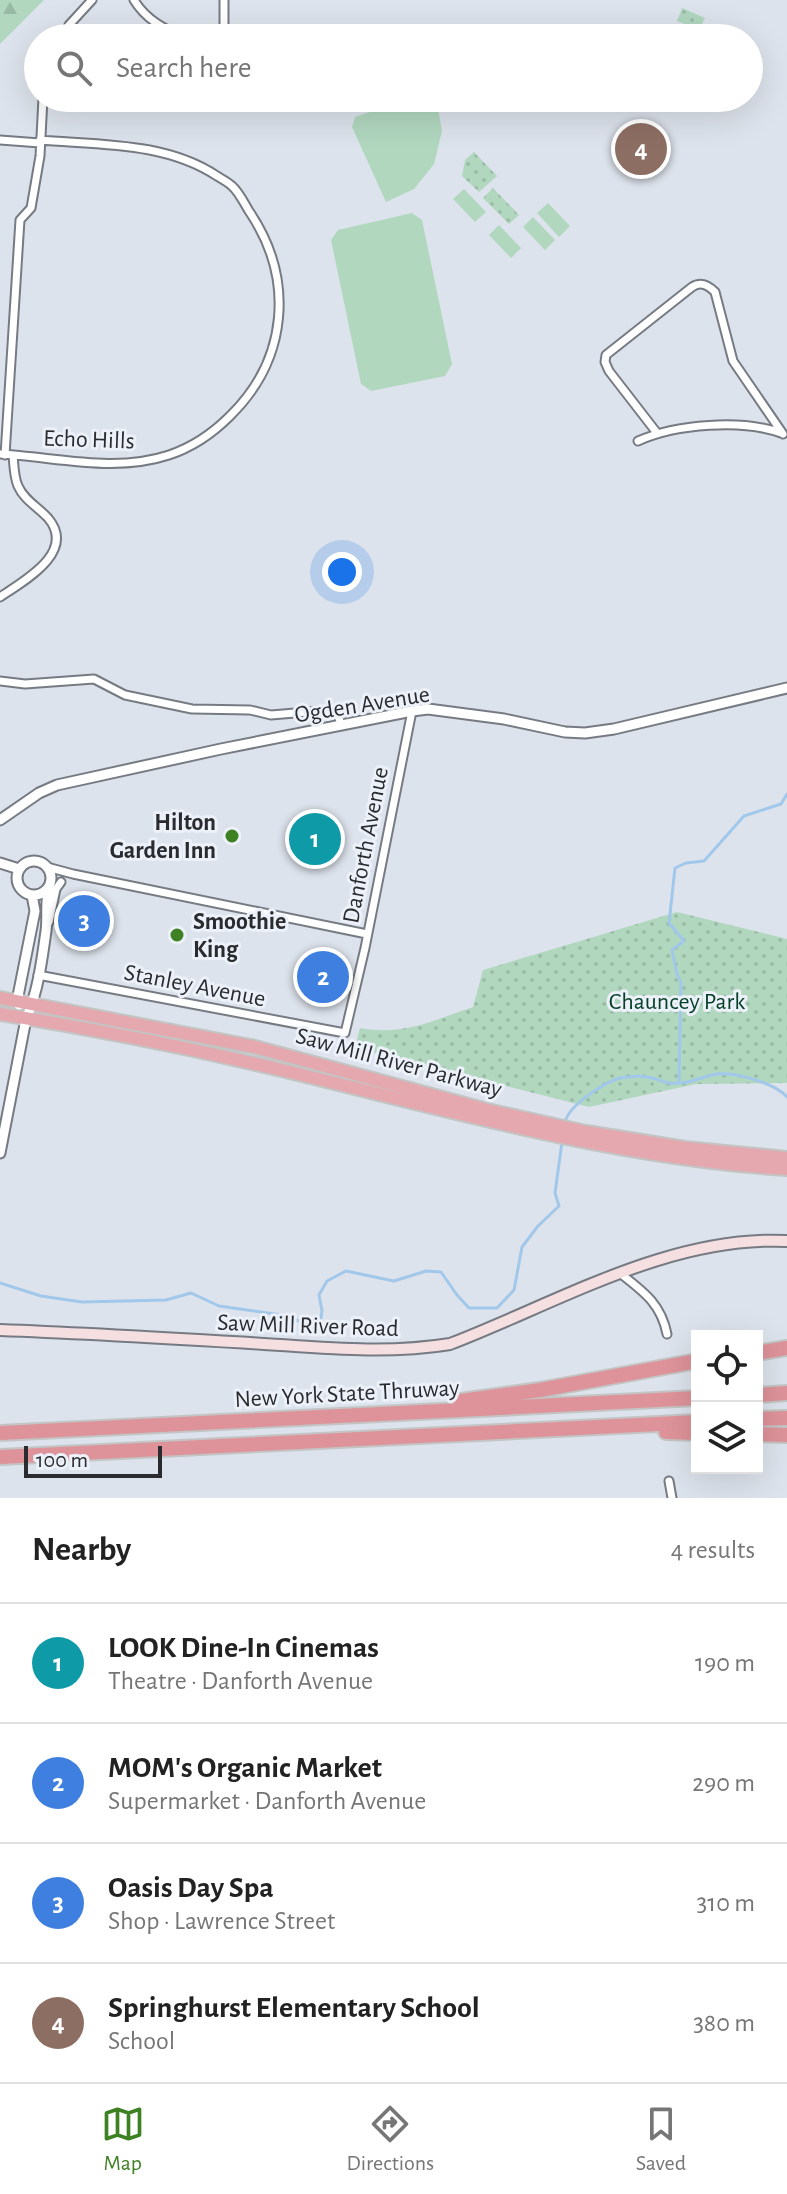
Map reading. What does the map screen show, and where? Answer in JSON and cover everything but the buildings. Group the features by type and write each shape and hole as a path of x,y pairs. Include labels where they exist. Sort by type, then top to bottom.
{"highway":[{"name":"Saw Mill River Parkway","path":"0,998 255,1047 322,1063 551,1131"},
{"name":"Saw Mill River Parkway","path":"0,1014 238,1060 693,1160 787,1169"},
{"name":"Saw Mill River Parkway","path":"586,1138 787,1158"},
{"path":"763,1352 787,1348"},
{"path":"372,1414 540,1390 691,1362"},
{"path":"763,1395 787,1393"},
{"name":"New York State Thruway","path":"0,1433 691,1398"},
{"path":"763,1419 787,1418"},
{"name":"New York State Thruway","path":"0,1457 691,1422"},
{"path":"590,1428 691,1433"},
{"path":"763,1434 787,1435"}],"main road":[{"name":"Saw Mill River Road","path":"0,1330 355,1350 423,1348 464,1339 666,1257 714,1245 787,1241"}],"street":[{"path":"70,24 92,0"},
{"path":"134,0 157,24"},
{"path":"224,0 224,24"},
{"path":"0,597 41,568 52,556 58,538 54,526 20,490 6,455 20,220 31,208 42,112"},
{"name":"Echo Hills","path":"0,140 144,148 201,165 232,186 257,223 270,250 277,282 279,320 263,375 235,412 216,430 192,445 169,455 136,462 102,464 6,455"},
{"path":"657,433 609,371 606,355 692,287 702,284 715,292 733,361 785,434"},
{"path":"638,441 678,429 732,424 765,427 785,434"},
{"path":"0,681 25,684 94,679 125,695 192,709 250,710 271,715 331,710 341,725"},
{"name":"Ogden Avenue","path":"0,820 39,793 57,785 412,711 428,709 585,733 614,729 787,688"},
{"name":"Danforth Avenue","path":"345,1033 412,711"},
{"path":"0,1153 47,928 46,901 53,885 43,863 33,861 23,865 17,874 19,886 32,895 40,894 53,885 82,875"},
{"path":"0,863 19,869"},
{"path":"47,867 367,934"},
{"path":"26,1019 17,1001 35,911 32,895"},
{"name":"Stanley Avenue","path":"38,975 345,1033"},
{"path":"621,1274 646,1293 664,1318 667,1334"},
{"path":"669,1481 672,1498"}],"green space":[{"path":"0,0 44,0 0,44"},
{"path":"682,8 705,18 702,24 677,21"},
{"path":"369,112 439,112 442,131 434,164 414,189 386,202 352,127 355,117"},
{"path":"474,152 497,176 479,192 462,176 465,160"},
{"path":"493,188 519,215 509,224 483,198"},
{"path":"464,189 486,212 475,222 453,199"},
{"path":"548,203 570,226 559,237 537,213"},
{"path":"412,213 422,220 452,364 445,376 371,391 361,384 331,240 338,230"},
{"path":"533,217 555,240 545,250 523,227"},
{"path":"499,225 521,248 511,258 489,235"},
{"name":"Chauncey Park","path":"677,912 787,939 787,1083 696,1084 589,1107 355,1048 360,1028 404,1029 473,1007 483,970"}],"waterway":[{"path":"679,1082 681,983 672,950 684,941 669,923 675,868 704,861 744,816 781,804 787,794"},
{"path":"565,1122 574,1108 591,1093 620,1078 646,1077 676,1083 730,1074 763,1083 787,1097"},
{"path":"0,1283 41,1296 82,1302 166,1300 191,1293 219,1306 320,1324 322,1311 319,1295 327,1281 346,1271 394,1281 426,1271 441,1272 469,1308 497,1308 514,1290 522,1247 559,1206 555,1193 562,1142"}],"place":[{"name":"Springhurst Elementary School","path":"641,149"},
{"name":"Hilton Garden Inn","path":"232,836"},
{"name":"LOOK Dine-In Cinemas","path":"315,839"},
{"name":"Oasis Day Spa","path":"84,921"},
{"name":"Smoothie King","path":"177,935"},
{"name":"MOM's Organic Market","path":"323,977"}]}
